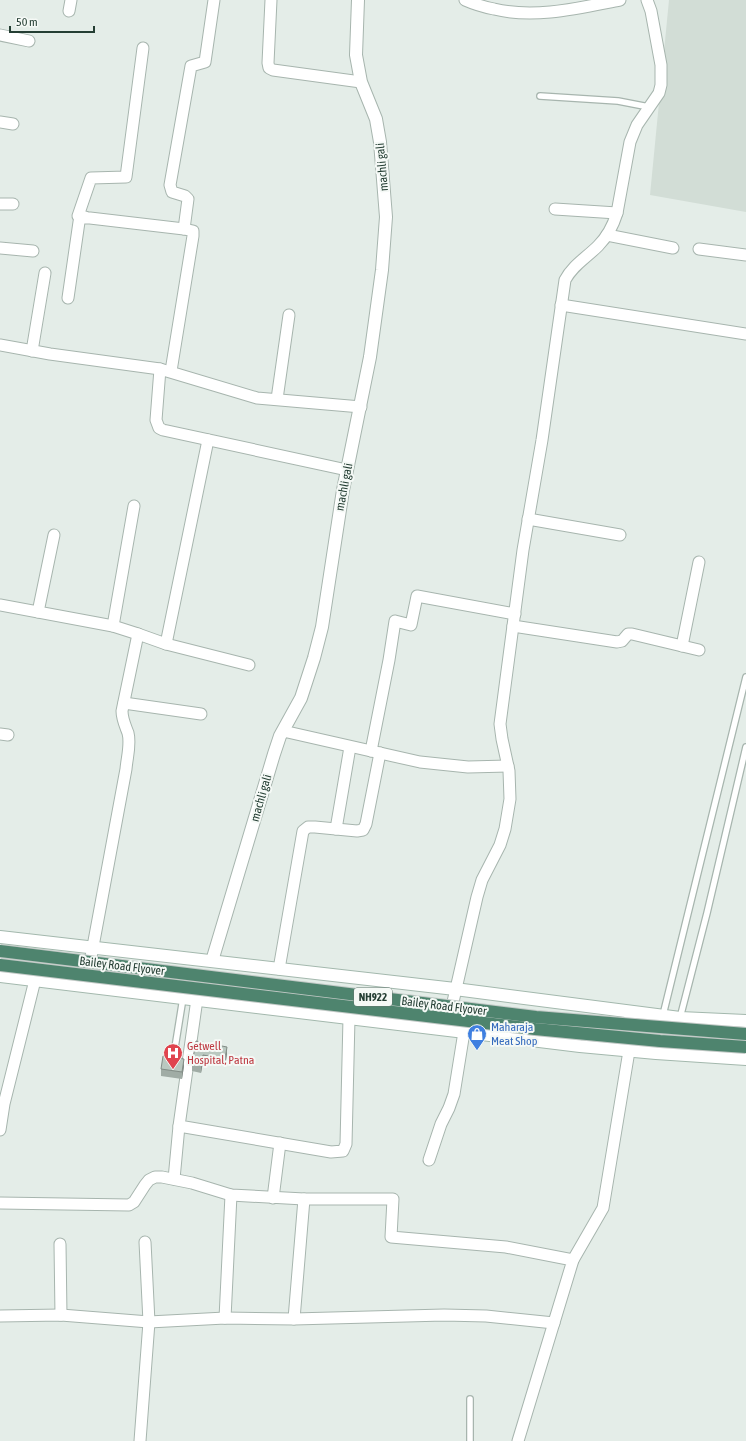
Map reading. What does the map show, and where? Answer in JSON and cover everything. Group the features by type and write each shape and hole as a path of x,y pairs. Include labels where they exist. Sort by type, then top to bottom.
{"highway":[{"name":"Bailey Road Flyover","path":"0,951 536,1017 746,1034"},
{"name":"Bailey Road Flyover","path":"0,965 535,1029 660,1041 746,1047"}],"main road":[{"name":"machli gali","path":"212,962 274,754 283,731 301,698 321,633 343,490 370,357 382,270 386,217 380,142 376,119 361,82 356,55 358,0"},
{"path":"0,937 455,989 680,1018 746,1021"},
{"path":"183,997 190,959"},
{"path":"0,976 629,1051 746,1059"}],"street":[{"path":"69,11 71,0"},
{"path":"184,229 188,199 185,196 172,192 170,190 170,185 191,66 205,62 214,0"},
{"path":"271,0 269,68 273,70 361,82"},
{"path":"465,0 495,10 542,13 620,0"},
{"path":"447,1030 455,989 477,897 482,880 500,845 505,829 510,799 508,766 500,724 528,519 542,440 565,280 570,271 578,262 598,246 607,235 617,213 630,142 637,125 659,92 662,76 651,11 647,0"},
{"path":"0,35 29,41"},
{"path":"142,48 126,177 91,178 78,216 193,231 171,371"},
{"path":"0,122 13,124"},
{"path":"0,204 13,204"},
{"path":"555,209 617,213"},
{"path":"68,298 79,222 81,218 85,217"},
{"path":"607,235 673,248"},
{"path":"0,248 33,251"},
{"path":"699,249 746,255"},
{"path":"32,350 45,273"},
{"path":"561,305 746,334"},
{"path":"277,399 289,315"},
{"path":"0,345 171,371 257,398 361,407"},
{"path":"160,369 156,414 157,424 163,430 347,470"},
{"path":"166,644 208,440"},
{"path":"113,626 134,506"},
{"path":"528,519 620,535"},
{"path":"38,612 54,535"},
{"path":"682,646 699,562"},
{"path":"278,969 302,831 308,827 357,831 363,830 365,827 390,660 394,621 411,625 417,596 515,614"},
{"path":"0,605 113,626 166,644 249,665"},
{"path":"513,626 617,642 622,641 628,634 632,634 699,650"},
{"path":"86,986 129,748 128,733 122,716 138,634"},
{"path":"124,702 200,714"},
{"path":"283,731 350,747 434,764 508,766"},
{"path":"336,829 350,747"},
{"path":"0,1130 4,1104 35,980"},
{"path":"174,1179 179,1126 198,999"},
{"path":"518,1441 573,1260 603,1208 629,1051 630,1011"},
{"path":"179,1126 331,1152 343,1151 346,1144 349,1018"},
{"path":"429,1160 441,1124 454,1094 464,1032"},
{"path":"273,1198 280,1143"},
{"path":"0,1202 129,1204 134,1202 144,1185 155,1176 192,1182 232,1195 304,1200 392,1199 391,1237 506,1247 573,1260"},
{"path":"224,1318 232,1195"},
{"path":"294,1319 304,1200"},
{"path":"140,1441 149,1322 145,1242"},
{"path":"60,1244 61,1315"},
{"path":"0,1316 61,1315 149,1322 224,1318 294,1319 444,1315 486,1316 554,1323"}],"lane":[{"path":"540,96 618,101 649,108"},
{"path":"663,1015 746,677"},
{"path":"680,1018 707,913 746,747"},
{"path":"173,1060 183,997"},
{"path":"470,1398 470,1441"}],"shaded area":[{"path":"669,0 746,0 746,212 650,195"}],"building":[{"path":"196,1041 227,1047 225,1059 203,1055 201,1065 192,1064"},
{"path":"163,1056 184,1059 182,1072 161,1069"}],"place":[{"name":"Maharaja Meat Shop","path":"477,1051"},
{"name":"Getwell Hospital, Patna","path":"173,1070"}]}
